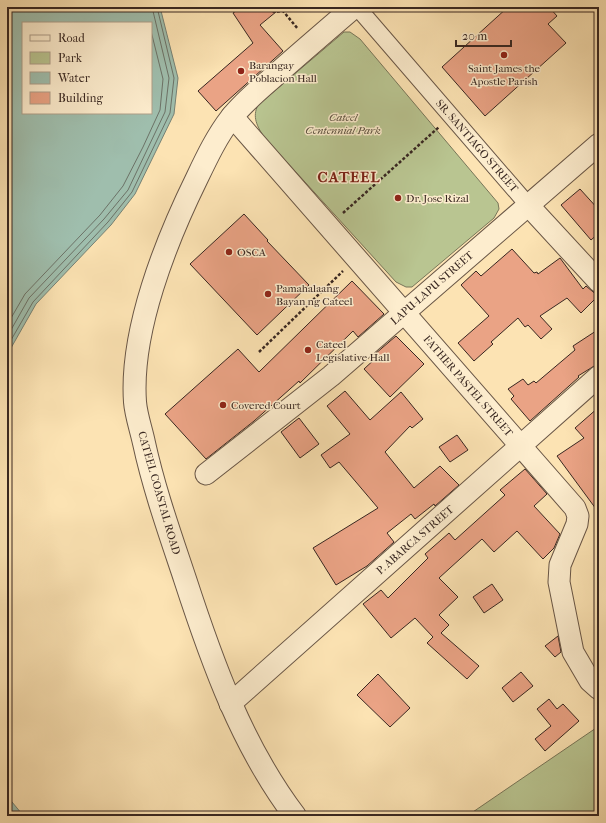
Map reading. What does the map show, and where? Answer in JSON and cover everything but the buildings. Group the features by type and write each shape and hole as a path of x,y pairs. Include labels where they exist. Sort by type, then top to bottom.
{"street":[{"name":"CATEEL COASTAL ROAD","path":"295,816 282,799 257,756 230,704 201,629 149,466 135,404 135,370 140,335 149,300 178,219 213,144 232,116 310,45 356,7"},
{"name":"SR. SANTIAGO STREET","path":"356,7 528,205 599,282"},
{"name":"FATHER PASTEL STREET","path":"232,116 575,508 578,516 577,524 560,565 558,582 573,652 590,681 599,690"},
{"name":"LAPU-LAPU STREET","path":"206,474 331,376 599,144"},
{"name":"P. ABARCA STREET","path":"230,704 521,447 599,376"}],"path":[{"path":"263,7 275,12 283,11 310,45"},
{"path":"328,226 452,117"},
{"path":"259,352 357,258"}],"green space":[{"name":"Cateel Centennial Park","path":"344,32 350,32 360,39 498,203 499,209 494,218 412,287 406,287 396,282 264,137 256,121 255,114 258,105"},
{"path":"599,726 599,816 467,816"}],"water":[{"path":"7,7 160,7 178,78 174,114 135,194 111,225 36,304 7,355"},
{"path":"7,796 22,814 24,816 7,816"}],"place":[{"name":"Saint James the Apostle Parish","path":"504,55"},
{"name":"Barangay Poblacion Hall","path":"241,71"},
{"name":"Dr. Jose Rizal","path":"398,198"},
{"name":"OSCA","path":"229,252"},
{"name":"Pamahalaang Bayan ng Cateel","path":"268,294"},
{"name":"Cateel Legislative Hall","path":"308,350"},
{"name":"Covered Court","path":"223,405"}],"district":[{"name":"CATEEL","path":"349,177"}]}
